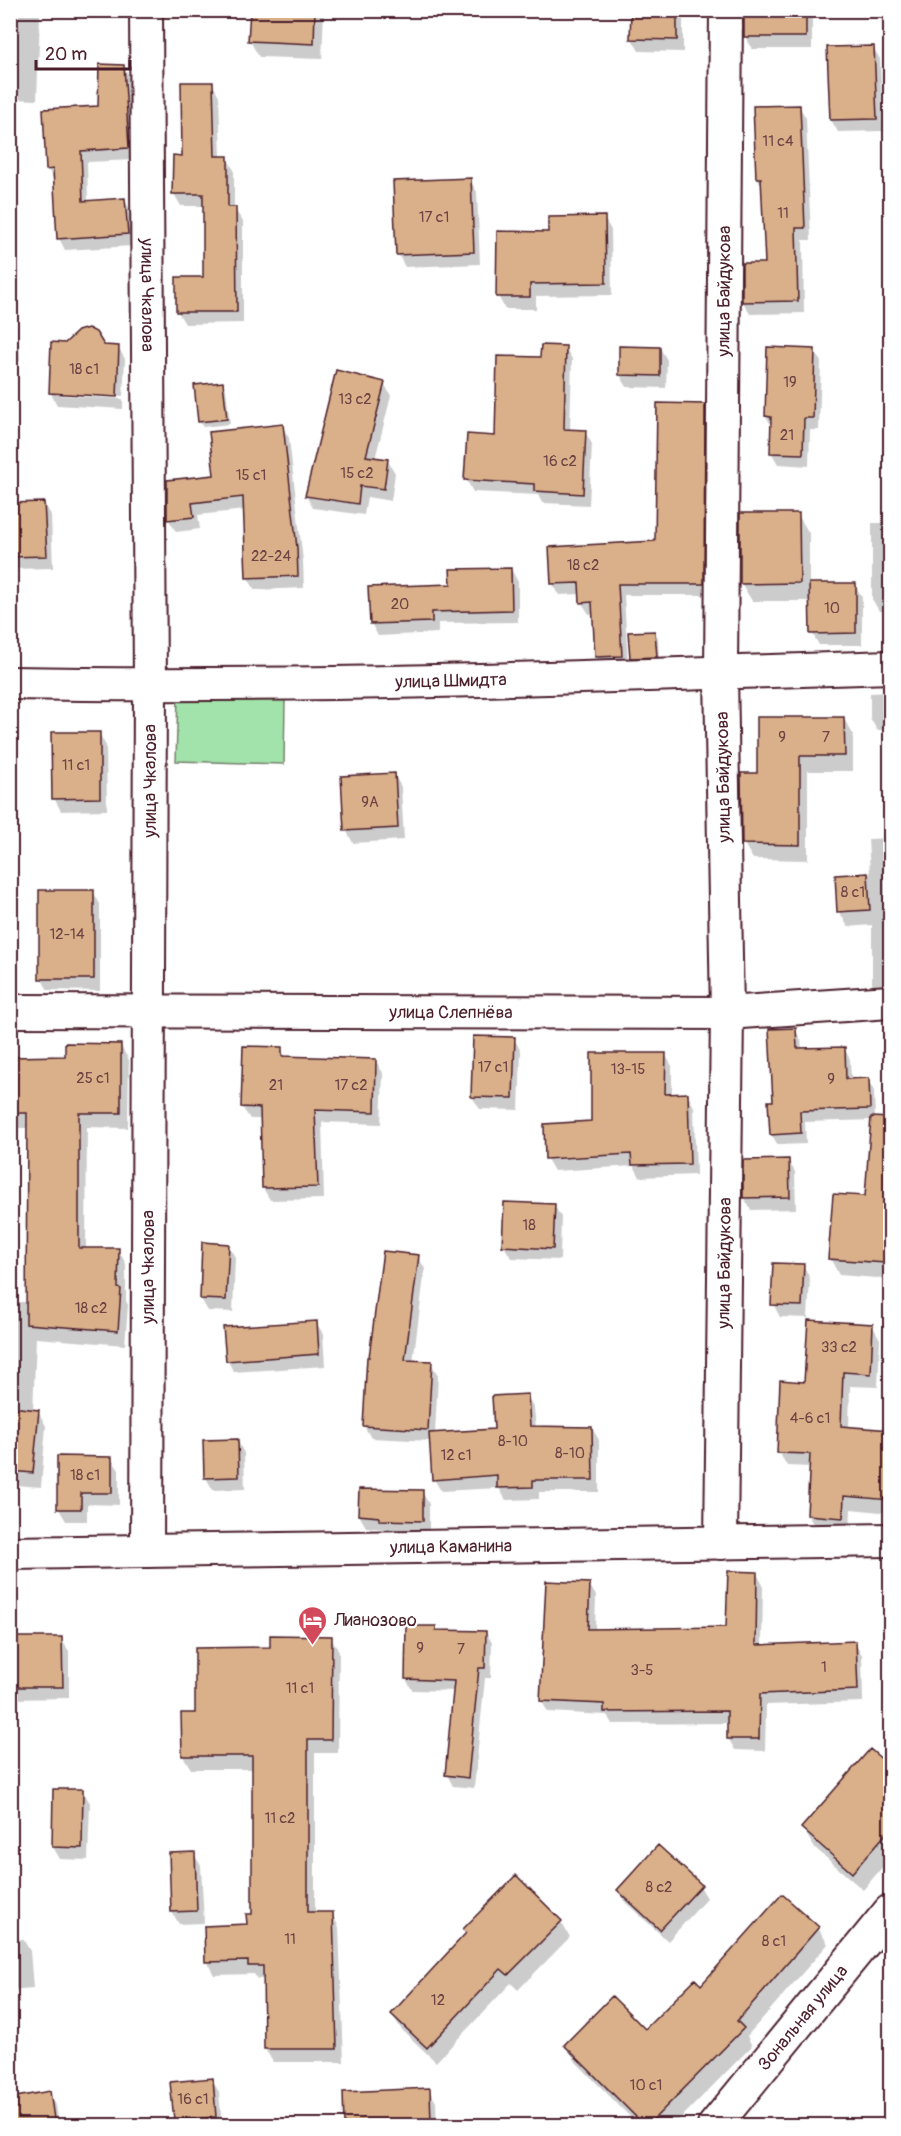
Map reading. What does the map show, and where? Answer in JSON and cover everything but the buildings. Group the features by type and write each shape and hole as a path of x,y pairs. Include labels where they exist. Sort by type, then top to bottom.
{"street":[{"name":"улица Чкалова","path":"146,10 150,686 147,1551"},
{"name":"улица Байдукова","path":"722,1543 727,1013 721,674 726,10"},
{"name":"улица Шмидта","path":"10,683 150,686 721,674 891,667"},
{"name":"улица Слепнёва","path":"10,1011 727,1013 891,1002"},
{"name":"улица Каманина","path":"10,1553 891,1540"},
{"name":"Зональная улица","path":"714,2126 891,1911"}],"green space":[{"path":"178,696 285,700 284,764 176,761"}],"place":[{"name":"Лианозово","path":"313,1646"}]}
